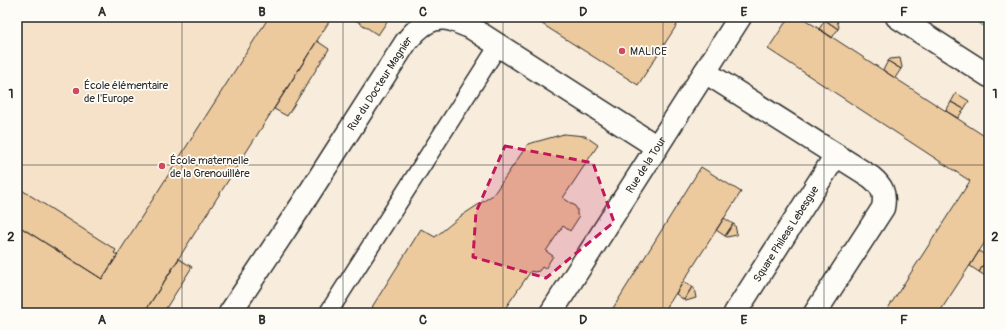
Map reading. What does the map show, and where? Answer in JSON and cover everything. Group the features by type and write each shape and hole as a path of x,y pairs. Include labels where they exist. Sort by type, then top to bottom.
{"street":[{"name":"Rue de la Tour","path":"551,313 740,17"},
{"path":"897,17 989,76"},
{"name":"Rue du Docteur Magnier","path":"230,313 301,206 406,42 416,30 427,22 440,18 452,20 470,27 657,147"},
{"path":"705,72 871,177 879,183 883,191 885,198 883,208 815,313"},
{"name":"Square Phileas Lebesgue","path":"735,313 836,155"}],"lane":[{"path":"328,313 498,46"}],"highlighted area":[{"path":"505,146 593,163 614,222 546,278 473,257 476,212"}],"shaded area":[{"name":"École maternelle de la Grenouillère","path":"17,17 332,17 317,41 329,49 287,116 274,109 179,258 192,267 163,313 17,313"}],"green space":[{"path":"970,17 989,17 989,30"}],"building":[{"path":"269,17 332,17 144,313 17,313 17,225 102,279"},
{"path":"351,17 390,17 378,35"},
{"name":"MALICE","path":"531,17 682,17 638,85"},
{"path":"789,17 801,17 989,139 989,236 939,313 885,313 970,181 768,49"},
{"path":"836,17 839,27 838,29 825,20"},
{"path":"825,20 838,29 832,38 819,29"},
{"path":"317,41 329,49 287,116 274,109"},
{"path":"900,58 901,69 888,61 890,59"},
{"path":"888,61 901,69 895,78 883,70"},
{"path":"956,93 969,101 964,109 951,102"},
{"path":"951,102 964,109 958,118 946,111"},
{"path":"564,134 585,136 598,145 563,198 574,205 577,209 577,215 579,217 570,231 563,226 546,251 553,256 545,269 542,267 539,271 531,271 504,310 509,313 380,313 372,307 421,229 435,237 461,216 493,195 528,144"},
{"path":"701,167 741,192 663,313 610,313"},
{"path":"17,187 116,250 114,253 118,255 102,279 17,225"},
{"path":"724,218 733,224 725,236 716,230"},
{"path":"733,224 735,225 737,235 725,236"},
{"path":"979,251 988,257 979,272 970,266"},
{"path":"988,257 989,274 987,277 979,272"},
{"path":"179,259 192,267 163,313 144,313"},
{"path":"683,282 692,287 684,300 676,294"},
{"path":"692,287 694,288 696,298 686,301 684,300"}],"place":[{"name":"MALICE","path":"622,51"},
{"name":"École élémentaire de l'Europe","path":"76,91"},
{"name":"École maternelle de la Grenouillère","path":"162,166"}]}
